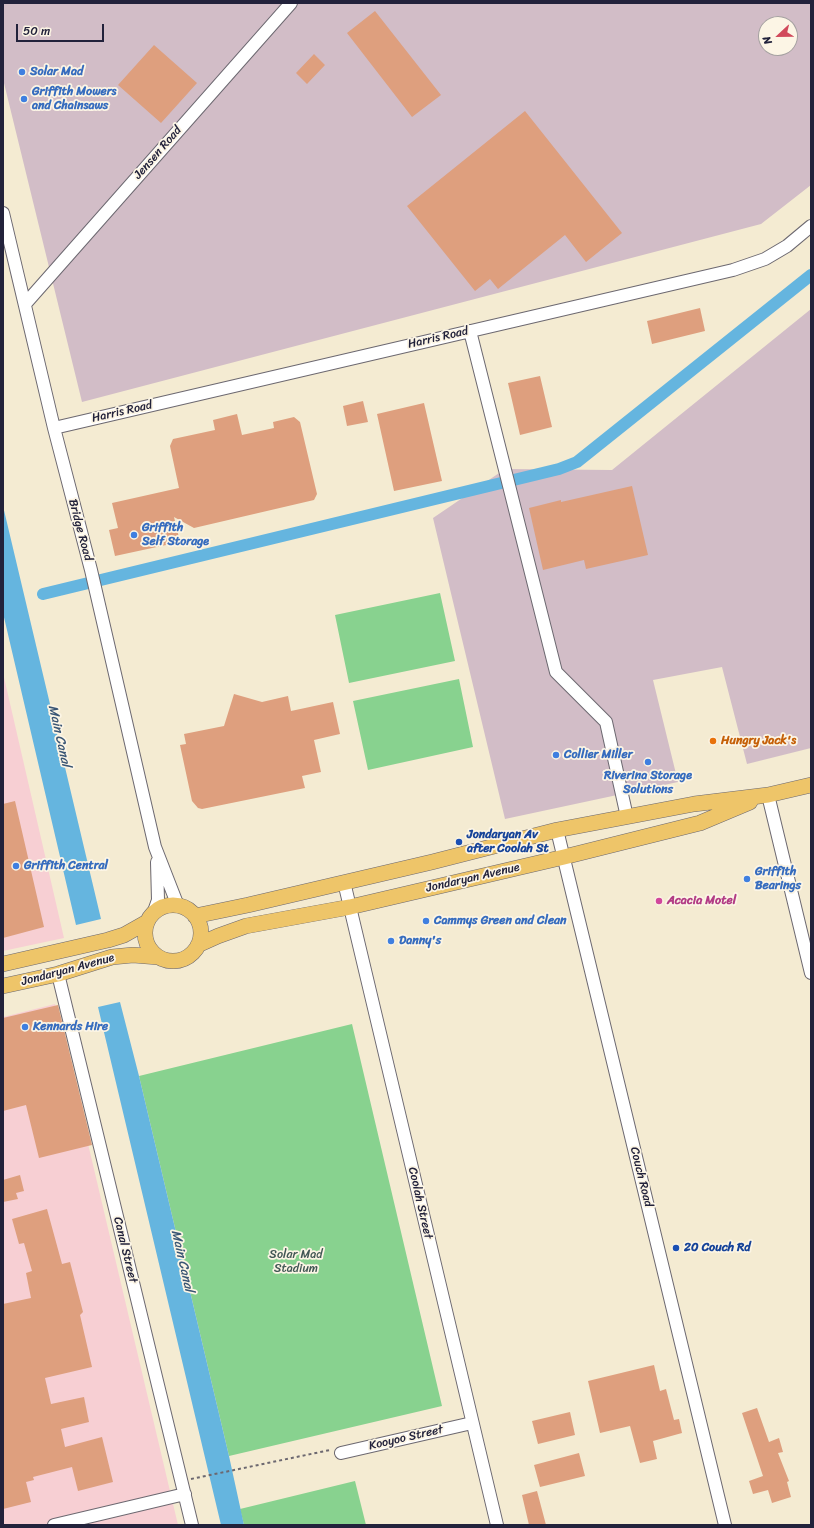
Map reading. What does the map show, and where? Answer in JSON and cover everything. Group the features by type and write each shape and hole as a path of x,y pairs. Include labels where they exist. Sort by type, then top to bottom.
{"main road":[{"name":"Jondaryan Avenue","path":"195,916 439,860 557,830 694,804 768,795 811,785"},
{"name":"Jondaryan Avenue","path":"198,945 246,926 350,907 564,857 700,823 768,795"},
{"path":"178,906 184,908 195,916 201,930 198,945 193,953 185,959 167,961 158,957 152,952 145,938 150,918 160,908 178,906"},
{"name":"Jondaryan Avenue","path":"3,964 124,935 150,918"},
{"name":"Jondaryan Avenue","path":"3,986 58,974 112,957 133,955 158,957"}],"street":[{"name":"Jensen Road","path":"26,303 291,3"},
{"name":"Bridge Road","path":"3,213 26,303 54,428 91,570 155,847 178,906"},
{"name":"Harris Road","path":"54,428 733,270 765,259 787,246 811,226"},
{"path":"470,331 556,672 606,722 627,817"},
{"path":"768,795 811,972"},
{"name":"Couch Road","path":"557,830 725,1525"},
{"name":"Bridge Road","path":"150,918 158,900 155,847"},
{"name":"Coolah Street","path":"344,882 496,1525"},
{"name":"Canal Street","path":"58,974 192,1525"},
{"name":"Kooyoo Street","path":"340,1453 472,1423"},
{"path":"54,1525 184,1494"}],"path":[{"path":"203,1477 331,1450 340,1453"}],"shaded area":[{"path":"3,3 811,3 811,185 761,224 82,402 3,79"},
{"path":"811,309 811,748 747,764 722,667 653,680 678,782 505,819 433,518 505,469 612,470"},
{"path":"3,673 64,938 3,951"},
{"path":"55,1004 178,1525 3,1525 3,1017"}],"green space":[{"path":"440,593 455,661 349,683 335,615"},
{"path":"459,679 473,747 368,770 353,701"},
{"name":"Solar Mad Stadium","path":"352,1024 442,1406 229,1456 139,1076"},
{"path":"355,1481 366,1525 244,1525 240,1509"}],"water":[{"path":"3,506 101,919 76,925 3,613"},
{"name":"Main Canal","path":"120,1002 139,1076 244,1525 221,1525 98,1007"}],"building":[{"path":"375,11 441,95 412,117 347,33"},
{"path":"154,45 197,83 161,123 118,85"},
{"path":"314,54 325,65 307,84 296,73"},
{"path":"525,111 622,233 586,262 565,235 498,289 490,279 475,291 407,206"},
{"path":"700,308 705,331 652,344 647,321"},
{"path":"540,376 552,427 520,435 508,383"},
{"path":"363,401 368,422 347,426 343,406"},
{"path":"424,403 442,481 394,491 377,414"},
{"path":"237,414 242,435 274,428 273,422 294,417 300,422 317,494 314,500 194,528 174,517 180,542 115,556 109,530 118,528 112,503 179,488 170,446 173,439 215,430 213,420"},
{"path":"632,486 648,555 586,569 584,560 543,570 529,508"},
{"path":"234,694 262,702 288,696 291,711 333,702 340,734 314,740 321,772 302,776 305,788 202,809 198,808 192,801 180,745 186,744 184,734 224,726"},
{"name":"Griffith Central","path":"15,801 44,927 3,938 3,804"},
{"path":"58,1005 92,1145 39,1158 26,1105 3,1111 3,1018"},
{"path":"20,1175 24,1191 16,1193 18,1199 3,1202 3,1180"},
{"path":"47,1209 62,1264 70,1262 83,1312 80,1315 92,1367 45,1378 51,1404 84,1397 89,1422 61,1429 65,1447 102,1437 113,1482 78,1491 72,1467 33,1477 34,1480 26,1482 31,1502 3,1509 3,1304 31,1298 26,1273 32,1271 24,1243 19,1244 12,1219"},
{"path":"654,1365 660,1391 666,1389 674,1420 679,1419 682,1433 653,1441 657,1459 640,1463 630,1426 600,1433 588,1381"},
{"path":"757,1408 769,1442 779,1438 783,1452 778,1453 789,1481 787,1482 791,1497 772,1503 768,1490 753,1494 749,1481 763,1476 742,1413"},
{"path":"570,1412 575,1435 538,1444 532,1421"},
{"path":"579,1453 585,1476 540,1487 534,1465"},
{"path":"537,1491 546,1525 529,1525 522,1495"}],"waterway":[{"path":"43,594 559,469 577,462 811,275"}],"place":[{"name":"Solar Mad","path":"22,72"},
{"name":"Griffith Mowers and Chainsaws","path":"24,99"},
{"name":"Griffith Self Storage","path":"134,535"},
{"name":"Hungry Jack's","path":"713,741"},
{"name":"Collier Miller","path":"556,755"},
{"name":"Riverina Storage Solutions","path":"648,762"},
{"name":"Jondaryan Av after Coolah St","path":"459,842"},
{"name":"Griffith Central","path":"16,866"},
{"name":"Griffith Bearings","path":"747,879"},
{"name":"Acacia Motel","path":"659,901"},
{"name":"Cammys Green and Clean","path":"426,921"},
{"name":"Danny's","path":"391,941"},
{"name":"Kennards Hire","path":"25,1027"},
{"name":"20 Couch Rd","path":"676,1248"}]}
